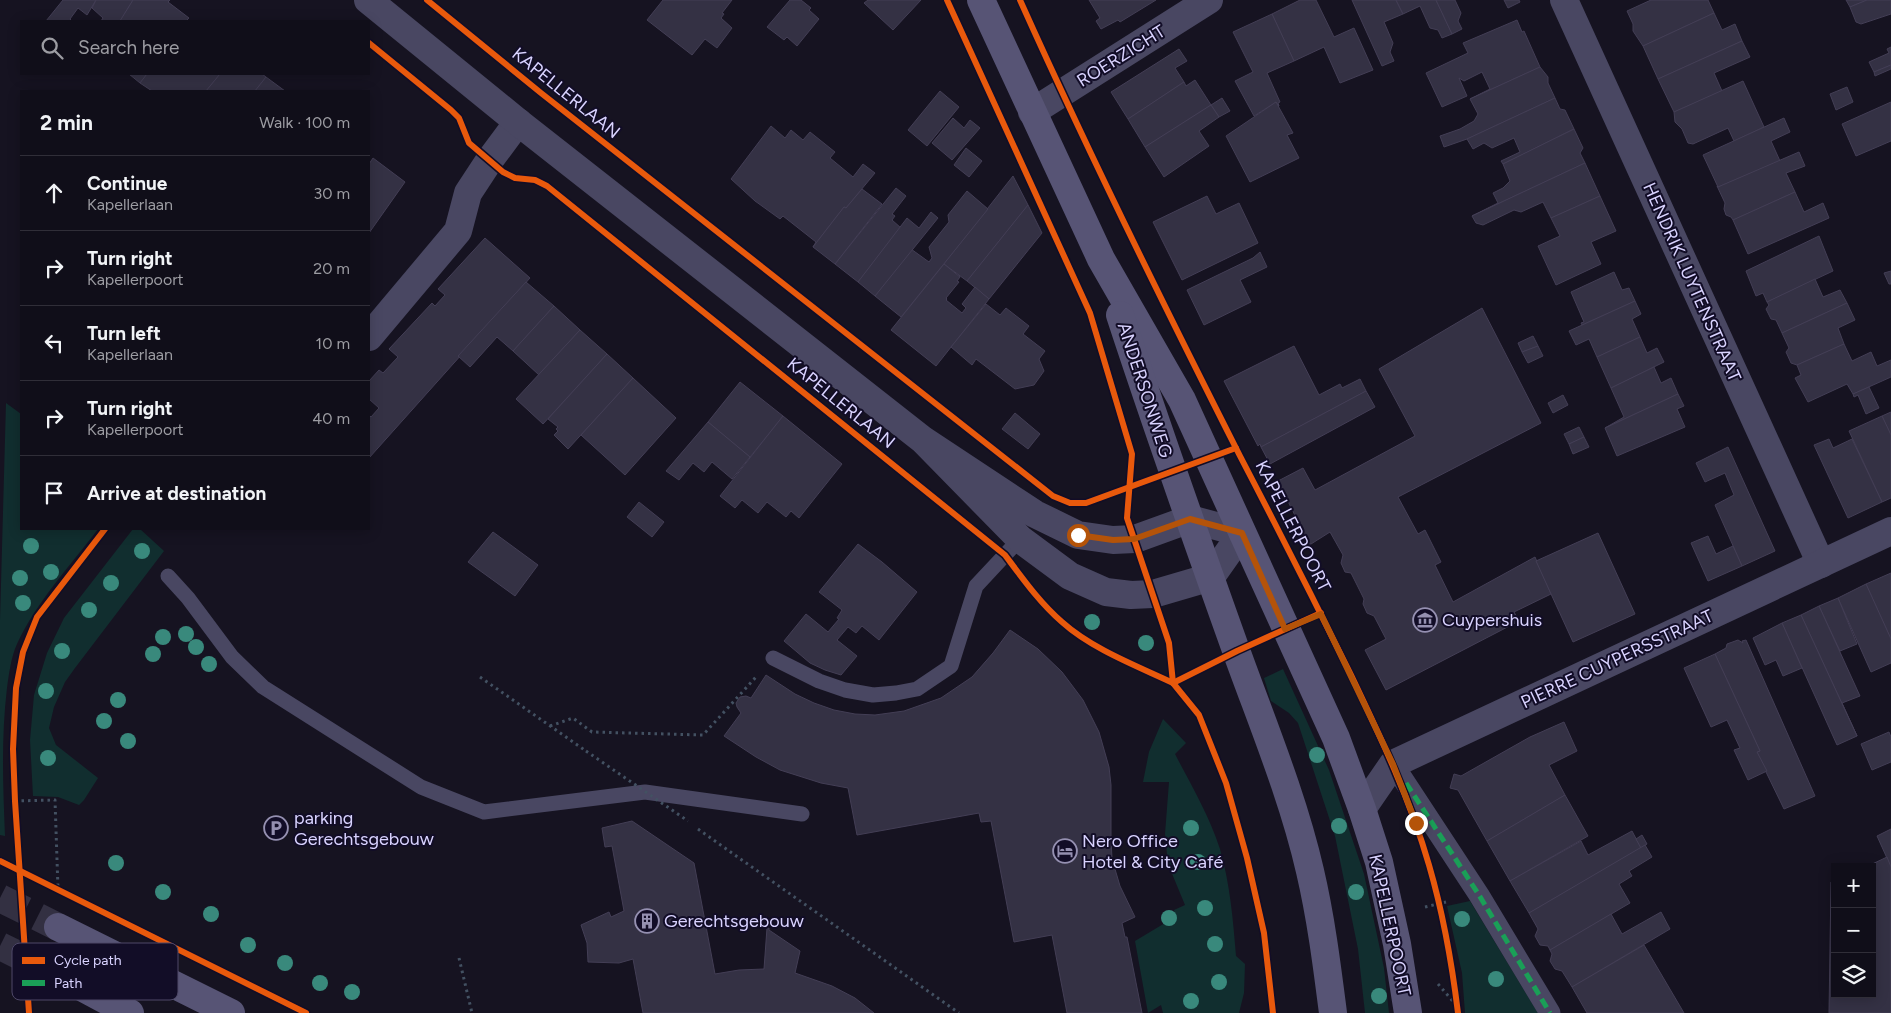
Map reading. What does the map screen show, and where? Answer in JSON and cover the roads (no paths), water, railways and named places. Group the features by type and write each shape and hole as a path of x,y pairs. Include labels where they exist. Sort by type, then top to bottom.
{"main road":[{"name":"ANDERSONWEG","path":"981,0 1101,258 1182,400 1242,533"},
{"name":"ANDERSONWEG","path":"1101,258 1164,448 1211,577"},
{"name":"KAPELLERPOORT","path":"1242,533 1336,738 1362,809 1379,862 1395,934 1408,1013"},
{"path":"1211,577 1288,799 1310,870 1319,914 1333,1013"},
{"path":"58,927 90,943"},
{"path":"178,987 231,1013"},
{"path":"106,1000 130,1013"}],"street":[{"name":"KAPELLERLAAN","path":"368,0 518,122 922,440 1035,514 1078,535 1113,540 1134,539 1190,519"},
{"name":"ROERZICHT","path":"1032,112 1210,0"},
{"name":"HENDRIK LUYTENSTRAAT","path":"1564,0 1820,564"},
{"path":"370,336 458,231 468,193 488,161 518,122"},
{"name":"KAPELLERLAAN","path":"922,440 1020,539 1070,576 1106,592 1131,595 1153,594 1211,577"},
{"path":"1190,519 1242,533 1211,577"},
{"name":"PIERRE CUYPERSSTRAAT","path":"1393,764 1891,532"},
{"path":"1362,809 1393,764 1479,895 1547,1007"}],"lane":[{"path":"773,658 819,681 845,690 872,695 896,694 917,689 951,666 976,586 1020,539"},
{"path":"168,576 188,598 232,657 263,687 422,787 484,812 645,792 802,814"}],"tunnel":[{"path":"0,898 58,927"},
{"path":"0,946 12,952"}],"place":[{"name":"Cuypershuis","path":"1425,620"},
{"name":"parking Gerechtsgebouw","path":"276,828"},
{"name":"Nero Office Hotel & City Café","path":"1065,851"},
{"name":"Gerechtsgebouw","path":"647,921"}]}
